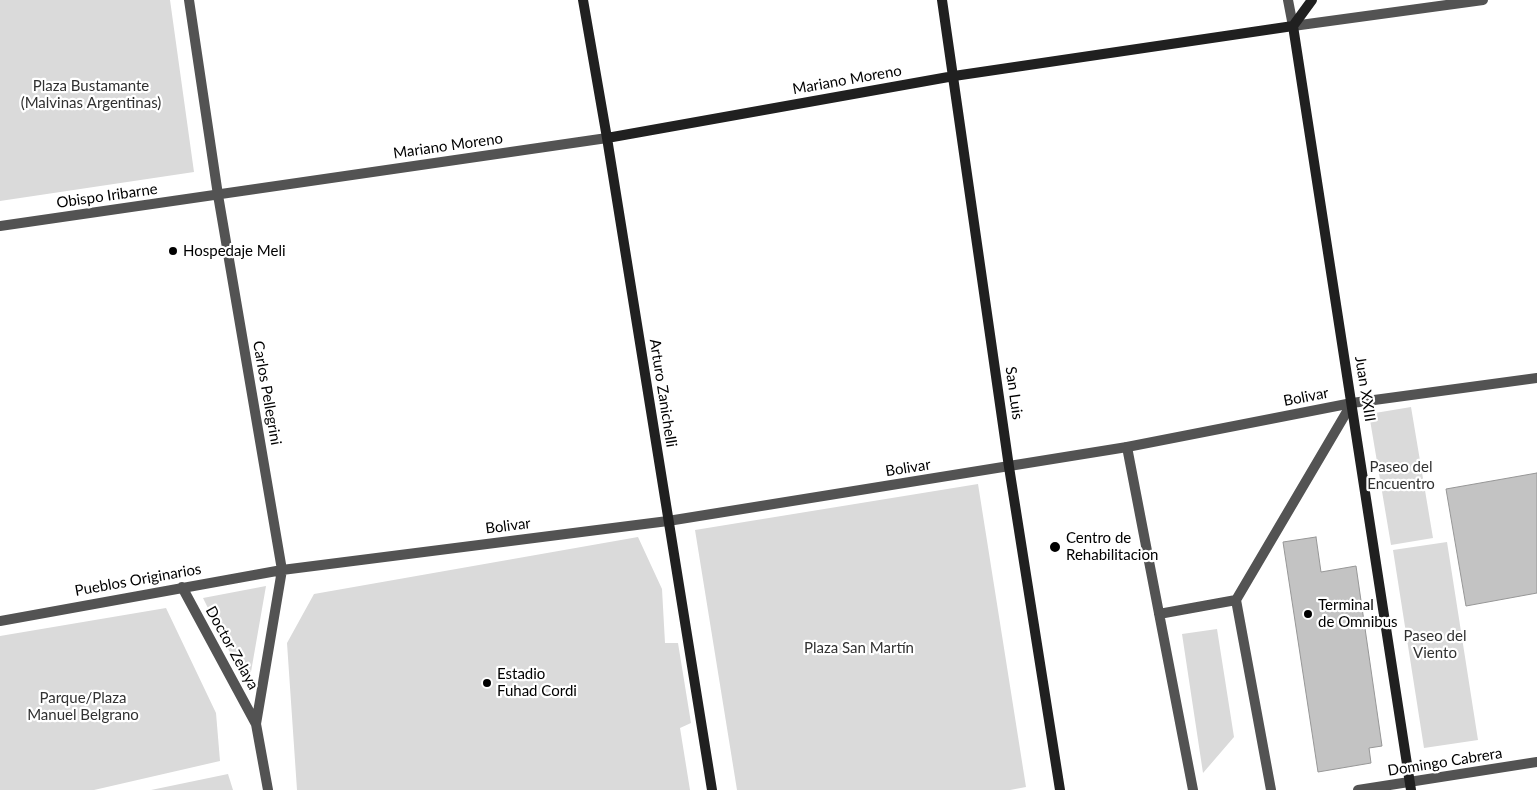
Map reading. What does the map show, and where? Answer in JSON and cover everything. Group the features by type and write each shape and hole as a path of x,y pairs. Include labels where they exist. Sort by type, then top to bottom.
{"main road":[{"name":"Arturo Zanichelli","path":"583,0 712,790"},
{"name":"San Luis","path":"942,0 1009,467 1060,790"},
{"path":"1293,26 1312,0"},
{"name":"Mariano Moreno","path":"607,138 954,76 1293,26"},
{"name":"Juan XXIII","path":"1293,26 1411,786"}],"street":[{"name":"Carlos Pellegrini","path":"189,0 218,195 282,570 256,724 268,790"},
{"name":"Juan XXIII","path":"1288,0 1293,26"},
{"name":"Mariano Moreno","path":"1293,26 1483,0"},
{"name":"Mariano Moreno","path":"218,195 607,138"},
{"name":"Obispo Iribarne","path":"0,226 218,195"},
{"name":"Bolivar","path":"282,570 668,521 1127,447 1352,403 1537,378"},
{"path":"1272,790 1236,600 1352,403"},
{"path":"1127,447 1193,790"},
{"name":"Pueblos Originarios","path":"0,621 282,570"},
{"name":"Doctor Zelaya","path":"182,587 256,724"},
{"path":"1159,614 1236,600"},
{"name":"Domingo Cabrera","path":"1358,790 1411,786 1537,762"}],"green space":[{"name":"Plaza Bustamante (Malvinas Argentinas)","path":"0,0 170,0 194,172 0,201"},
{"name":"Paseo del Encuentro","path":"1411,407 1433,538 1391,545 1369,414"},
{"name":"Plaza San Martín","path":"978,484 1026,787 1010,790 737,790 695,530"},
{"name":"Estadio Fuhad Cordi","path":"638,537 662,589 665,643 678,643 691,723 680,728 690,790 297,790 287,643 314,594"},
{"name":"Paseo del Viento","path":"1447,542 1478,740 1424,748 1393,550"},
{"path":"266,586 248,689 203,598"},
{"name":"Parque/Plaza Manuel Belgrano","path":"166,608 216,713 220,761 94,790 0,790 0,636"},
{"path":"1217,629 1234,737 1203,773 1182,634"},
{"path":"228,774 233,790 151,790"}],"building":[{"path":"1537,473 1537,593 1466,606 1446,489"},
{"path":"1316,537 1321,572 1356,566 1382,746 1369,748 1371,763 1318,772 1283,542"}],"place":[{"name":"Hospedaje Meli","path":"173,251"},
{"name":"Centro de Rehabilitacion","path":"1055,547"},
{"name":"Terminal de Omnibus","path":"1308,614"},
{"name":"Estadio Fuhad Cordi","path":"487,683"}]}
